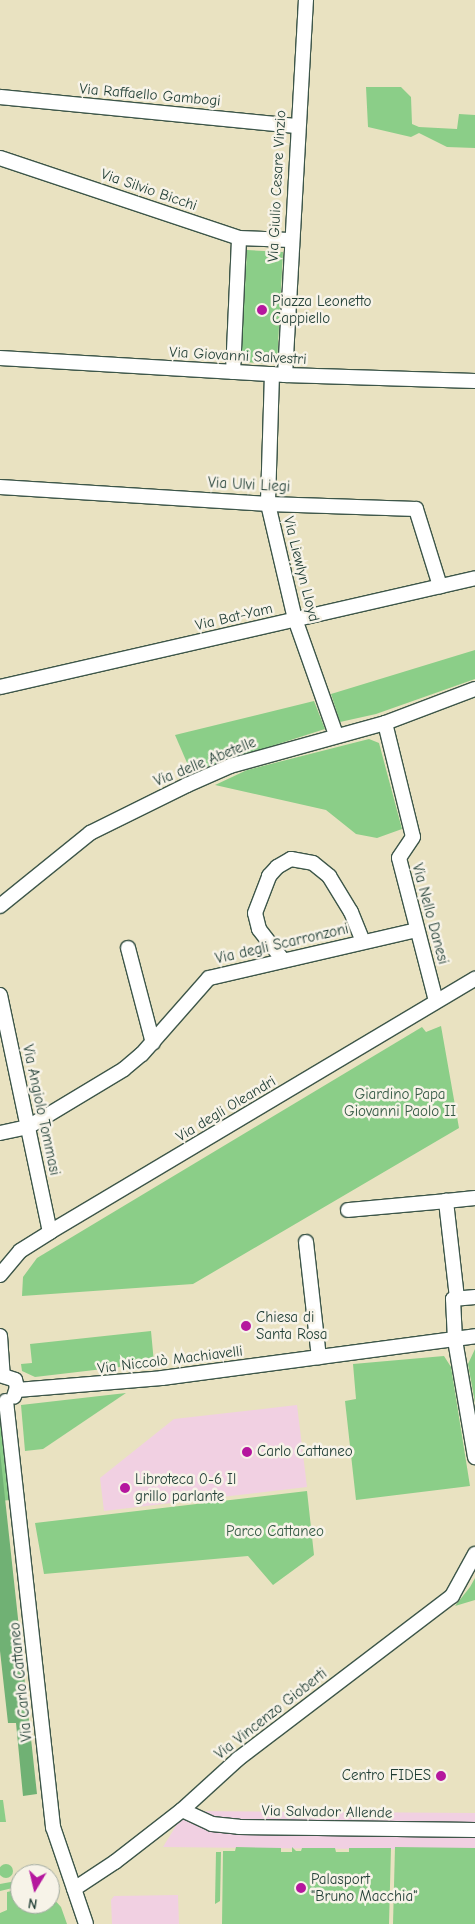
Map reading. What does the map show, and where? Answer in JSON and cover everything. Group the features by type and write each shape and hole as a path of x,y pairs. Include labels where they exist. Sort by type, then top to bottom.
{"street":[{"name":"Via Giulio Cesare Vinzio","path":"279,374 306,0"},
{"name":"Via Raffaello Gambogi","path":"0,97 297,126"},
{"name":"Via Silvio Bicchi","path":"0,158 239,238 290,240"},
{"path":"233,372 239,238"},
{"name":"Via Giovanni Salvestri","path":"0,358 233,372 475,381"},
{"name":"Via Liewlyn Lloyd","path":"279,374 268,504 295,619 336,735"},
{"name":"Via Ulvi Liegi","path":"0,486 268,504 416,509 440,586"},
{"name":"Via Bat-Yam","path":"0,687 475,578"},
{"name":"Via delle Abetelle","path":"0,906 82,838 105,824 230,766 336,735 385,723 475,689"},
{"name":"Via Nello Danesi","path":"385,723 413,837 399,858 436,1001"},
{"path":"283,960 259,929 255,913 269,876 277,867 291,859 313,864 329,876 351,912 363,942"},
{"name":"Via degli Scarronzoni","path":"0,1133 28,1126 124,1069 153,1043 209,978 417,930"},
{"path":"128,948 153,1043"},
{"name":"Via degli Oleandri","path":"0,1275 20,1251 50,1232 475,979"},
{"name":"Via Angiolo Tommasi","path":"0,995 50,1232"},
{"path":"348,1210 475,1198"},
{"path":"446,1201 457,1298"},
{"path":"306,1242 319,1357"},
{"path":"475,1297 453,1299 455,1340 475,1457"},
{"name":"Via Niccolò Machiavelli","path":"17,1390 162,1378 475,1336"},
{"path":"0,1345 1,1375 13,1378 17,1390 3,1401"},
{"name":"Via Carlo Cattaneo","path":"3,1401 53,1827 86,1924"},
{"name":"Via Vincenzo Gioberti","path":"74,1889 115,1862 182,1810 238,1759 452,1596 475,1554"},
{"name":"Via Salvador Allende","path":"182,1810 212,1824 239,1828 475,1830"}],"shaded area":[{"name":"Carlo Cattaneo","path":"297,1405 307,1487 104,1511 100,1478 174,1419"},
{"path":"185,1811 475,1813 475,1850 163,1847"},
{"path":"178,1895 179,1924 112,1924 111,1900 114,1896"}],"green space":[{"path":"366,87 401,87 411,97 412,124 419,127 457,129 459,114 475,115 475,148 447,147 419,133 411,137 368,127"},
{"path":"247,250 283,252 277,364 241,362"},
{"path":"475,650 475,679 376,714 340,722 331,694"},
{"path":"314,701 325,729 191,772 175,735"},
{"path":"369,739 379,743 402,829 377,838 356,834 326,810 215,785 247,770"},
{"name":"Giardino Papa Giovanni Paolo II","path":"441,1026 459,1128 193,1284 22,1296 23,1277 37,1258 422,1027 426,1032"},
{"path":"151,1331 154,1363 35,1377 22,1371 21,1364 32,1363 30,1344"},
{"path":"475,1349 475,1403 468,1364"},
{"path":"444,1356 451,1367 470,1486 356,1500 345,1401 356,1399 353,1364"},
{"path":"126,1393 43,1449 25,1451 21,1405"},
{"path":"0,1420 10,1500 0,1501"},
{"path":"0,1452 37,1794 23,1796 16,1723 8,1723 0,1651"},
{"name":"Parco Cattaneo","path":"307,1491 314,1555 273,1585 248,1556 44,1574 35,1523"},
{"path":"475,1578 475,1600 455,1606 470,1587"},
{"path":"0,1800 3,1800 6,1822 0,1822"},
{"name":"Palasport \"Bruno Macchia\"","path":"236,1847 281,1848 281,1852 292,1852 292,1847 296,1851 301,1851 302,1848 335,1848 336,1852 349,1852 349,1848 391,1848 389,1924 222,1924 223,1851 235,1851"},
{"path":"395,1847 475,1848 475,1924 393,1924"},
{"path":"216,1852 221,1852 220,1901 215,1904"},
{"path":"3,1864 9,1864 10,1877 3,1878 -1,1874 -1,1868"},
{"path":"10,1882 10,1889 0,1891 0,1884"},
{"path":"10,1891 10,1914 60,1914 60,1906 67,1924 0,1924 0,1913 7,1910 7,1892"}],"place":[{"name":"Piazza Leonetto Cappiello","path":"262,310"},
{"name":"Chiesa di Santa Rosa","path":"246,1326"},
{"name":"Carlo Cattaneo","path":"247,1452"},
{"name":"Libroteca 0-6 Il grillo parlante","path":"125,1488"},
{"name":"Centro FIDES","path":"441,1776"},
{"name":"Palasport \"Bruno Macchia\"","path":"301,1888"}]}
